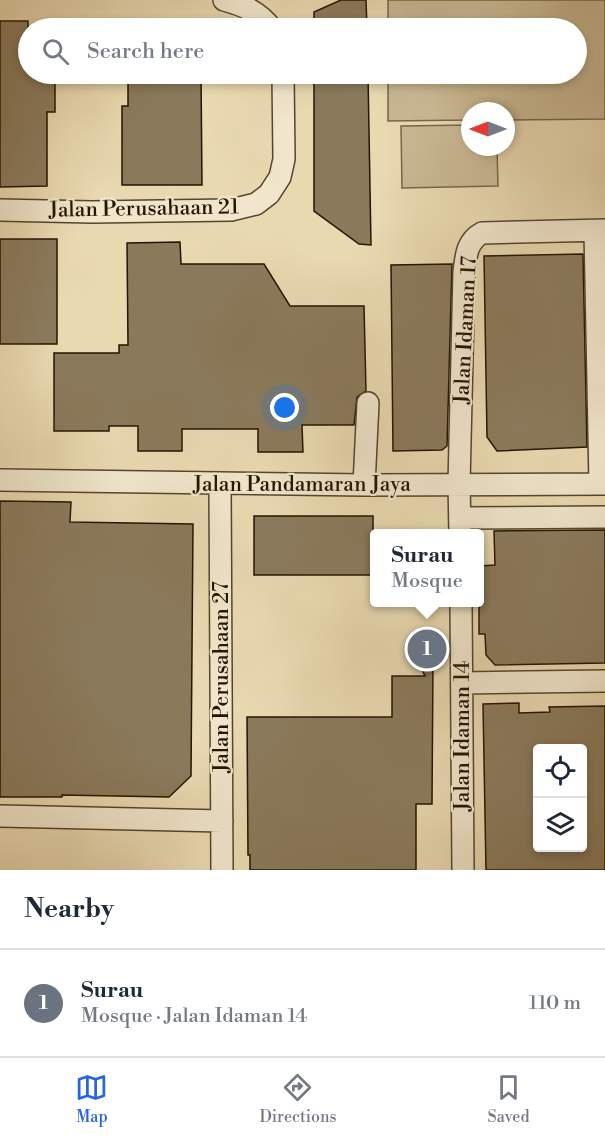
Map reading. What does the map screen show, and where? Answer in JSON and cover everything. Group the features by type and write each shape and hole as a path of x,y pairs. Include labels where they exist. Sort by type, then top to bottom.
{"street":[{"path":"224,0 242,5 263,18"},
{"name":"Jalan Perusahaan 21","path":"0,210 92,212 231,210 256,204 269,194 280,177 284,159 283,84"},
{"path":"600,230 603,484"},
{"name":"Jalan Idaman 17","path":"459,484 464,272 467,249 474,237 482,233 600,230"},
{"path":"364,485 368,403"},
{"name":"Jalan Pandamaran Jaya","path":"0,480 364,485 603,484"},
{"name":"Jalan Perusahaan 27","path":"220,483 222,870"},
{"path":"459,484 460,526 605,517"},
{"name":"Jalan Idaman 14","path":"461,607 463,870"},
{"path":"462,683 605,681"},
{"path":"0,816 222,821"}],"shaded area":[{"path":"388,0 605,0 605,119 515,120 515,102 461,102 461,120 388,121 388,84 587,84 587,18 388,18"},
{"path":"461,125 461,156 497,156 498,186 402,188 401,126"}],"building":[{"path":"341,0 366,0 367,18 314,18 314,12"},
{"path":"0,21 18,21 18,84 55,84 55,112 47,112 47,186 0,187"},
{"path":"128,84 201,84 202,185 122,185 122,106 128,106"},
{"path":"314,84 368,84 371,245 359,244 314,211"},
{"path":"0,239 57,239 57,344 0,344"},
{"path":"180,242 181,264 264,264 290,306 364,306 366,391 357,397 354,425 302,425 303,452 258,452 258,429 182,429 182,451 138,451 138,426 109,426 109,431 54,431 54,353 119,353 119,345 128,345 127,243"},
{"path":"583,254 587,447 497,451 487,437 484,256"},
{"path":"452,264 447,446 442,450 393,451 391,265"},
{"path":"0,501 71,502 70,522 193,524 191,776 169,797 62,795 62,797 0,797"},
{"path":"254,516 373,516 373,529 370,529 370,575 254,575"},
{"path":"605,530 605,663 495,665 486,655 485,634 479,634 479,607 484,607 484,566 495,565 494,531"},
{"path":"433,630 446,657 433,663 432,804 416,804 416,870 250,870 247,717 392,717 392,676 425,676 408,642"},
{"path":"519,703 519,713 550,712 549,707 605,706 605,870 486,870 483,704"}],"place":[{"name":"Surau","path":"427,649"}]}
